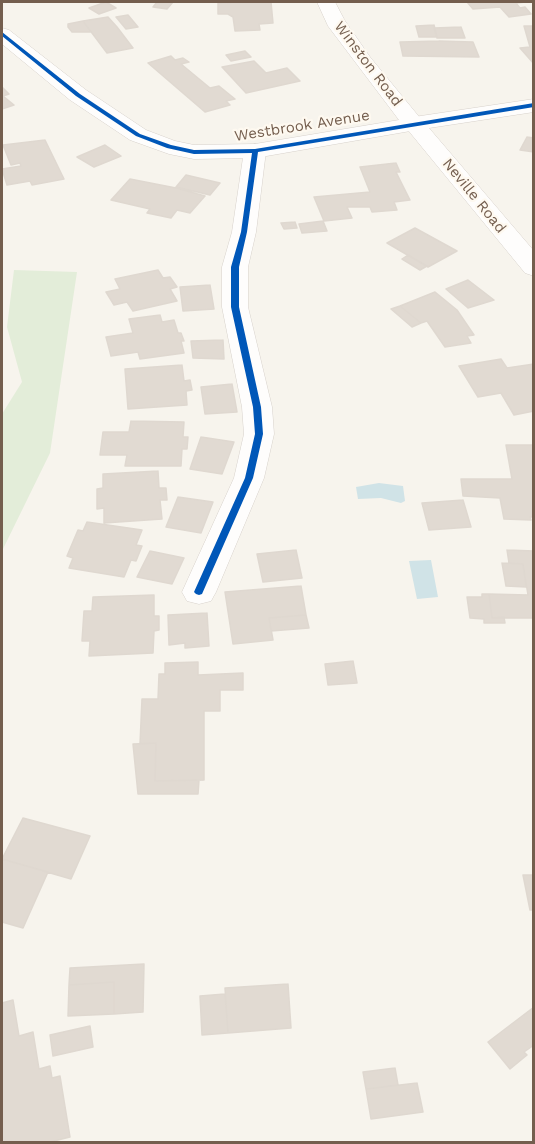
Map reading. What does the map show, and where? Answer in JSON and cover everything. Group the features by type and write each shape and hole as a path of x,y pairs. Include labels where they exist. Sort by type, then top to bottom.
{"street":[{"name":"Winston Road","path":"326,2 335,22 363,61 414,124"},
{"name":"Westbrook Avenue","path":"2,34 78,95 138,135 169,147 194,152 255,151 534,105"},
{"name":"Neville Road","path":"414,124 534,268"},
{"path":"199,592 249,478 259,434 257,407 235,307 235,267 244,232 255,151"}],"green space":[{"path":"14,270 77,272 50,453 2,551 2,414 22,382 7,327"}],"shaded area":[{"path":"379,483 403,486 405,501 401,503 381,498 358,499 356,487"},
{"path":"431,560 438,597 417,599 409,561"}],"building":[{"path":"106,2 116,8 99,14 89,8"},
{"path":"157,2 173,2 167,9 153,7"},
{"path":"271,2 273,23 259,24 260,30 235,31 233,17 228,14 218,14 218,3"},
{"path":"467,2 526,2 516,3 520,8 525,7 531,14 509,17 500,7 473,9"},
{"path":"128,15 138,27 126,29 116,17"},
{"path":"108,17 133,48 107,53 83,21"},
{"path":"83,21 91,32 72,32 68,27 68,24"},
{"path":"434,25 437,37 419,37 416,26"},
{"path":"524,26 534,26 534,64 520,48 530,47"},
{"path":"461,27 465,38 437,38 434,28"},
{"path":"400,42 473,42 479,57 403,56"},
{"path":"245,51 251,57 231,61 226,55"},
{"path":"171,56 175,60 183,58 189,62 181,64 210,88 219,86 235,99 226,101 230,105 205,112 148,63"},
{"path":"254,61 266,73 287,68 300,81 246,93 222,67"},
{"path":"2,87 9,94 3,96 14,105 2,109"},
{"path":"527,137 534,138 534,152 520,150"},
{"path":"45,140 64,179 32,185 30,181 7,185 2,169 21,166 20,163 11,165 3,145"},
{"path":"105,145 121,156 94,167 77,157"},
{"path":"396,163 400,172 396,172 410,200 394,202 397,210 372,212 370,207 347,207 352,218 324,221 314,197 370,192 360,167"},
{"path":"186,175 220,183 210,195 176,187"},
{"path":"130,179 205,196 190,213 177,210 171,218 147,213 150,209 111,200"},
{"path":"323,221 327,231 302,233 299,224"},
{"path":"295,222 297,228 284,229 281,223"},
{"path":"415,228 457,251 428,267 387,243"},
{"path":"408,255 427,266 420,270 402,259"},
{"path":"158,270 163,278 170,277 177,287 170,289 177,301 133,311 127,302 114,305 106,292 120,289 115,279"},
{"path":"468,280 494,300 468,308 446,289"},
{"path":"210,285 214,309 183,311 180,287"},
{"path":"435,292 457,310 474,335 467,336 471,343 445,347 427,321 421,323 400,306"},
{"path":"400,306 421,323 412,327 391,309"},
{"path":"160,315 162,322 174,320 178,333 181,333 184,341 181,341 184,353 140,359 138,352 111,356 106,337 133,333 129,319"},
{"path":"223,340 224,359 193,358 191,341"},
{"path":"501,359 507,368 534,364 534,411 514,415 501,393 478,397 459,366"},
{"path":"182,365 184,381 190,380 192,390 186,391 187,405 128,409 125,369"},
{"path":"232,384 237,412 205,414 201,387"},
{"path":"131,421 184,422 183,437 188,437 187,449 182,449 181,466 125,466 127,455 100,455 103,432 129,432"},
{"path":"201,437 234,442 222,474 190,469"},
{"path":"506,445 534,445 534,517 530,517 531,520 504,519 500,498 463,496 461,479 512,479"},
{"path":"158,471 159,488 166,488 167,500 160,500 162,519 104,523 104,508 97,509 97,489 103,488 103,474"},
{"path":"178,497 213,502 201,533 166,527"},
{"path":"463,500 471,527 429,530 422,503"},
{"path":"87,522 142,530 136,545 142,546 136,561 131,560 124,577 69,568 73,558 67,556 78,530 83,531"},
{"path":"296,550 302,578 263,582 257,554"},
{"path":"507,550 534,551 534,618 492,618 489,594 528,595 523,564 509,563"},
{"path":"150,551 184,558 172,584 137,577"},
{"path":"502,563 523,564 526,587 506,586"},
{"path":"301,586 306,615 269,618 273,640 233,644 225,592"},
{"path":"482,594 489,594 492,618 504,617 505,623 484,623 484,619 470,618 467,597 482,597"},
{"path":"154,595 154,616 159,616 159,630 154,631 153,653 89,656 90,641 82,641 84,611 92,611 93,597"},
{"path":"207,613 209,646 185,648 185,643 169,645 168,615"},
{"path":"306,615 309,628 271,631 269,618"},
{"path":"353,661 357,683 328,685 325,664"},
{"path":"198,662 198,675 243,673 243,690 220,690 220,711 204,711 204,780 155,781 156,743 140,744 142,699 158,699 159,674 165,674 165,663"},
{"path":"156,743 155,781 199,780 198,794 138,794 133,744"},
{"path":"23,818 90,836 71,879 2,859"},
{"path":"2,859 48,872 23,928 2,922"},
{"path":"523,875 534,875 534,910 530,910"},
{"path":"144,964 143,1012 114,1014 114,982 69,985 70,968"},
{"path":"114,982 114,1014 68,1016 69,985"},
{"path":"288,984 291,1028 228,1033 225,988"},
{"path":"225,994 228,1033 202,1035 200,996"},
{"path":"13,1000 19,1036 33,1032 39,1069 50,1066 52,1078 60,1076 70,1137 50,1142 2,1142 2,1003"},
{"path":"534,1007 534,1045 524,1052 527,1055 510,1069 488,1042"},
{"path":"90,1026 93,1047 53,1056 50,1035"},
{"path":"395,1068 398,1085 366,1089 363,1072"},
{"path":"417,1083 423,1112 371,1119 366,1089"}],"cycle path":[{"path":"2,34 78,95 138,135 169,147 194,152 255,151 534,105"},
{"path":"199,592 249,478 259,434 257,407 235,307 235,267 244,232 255,151"}]}
